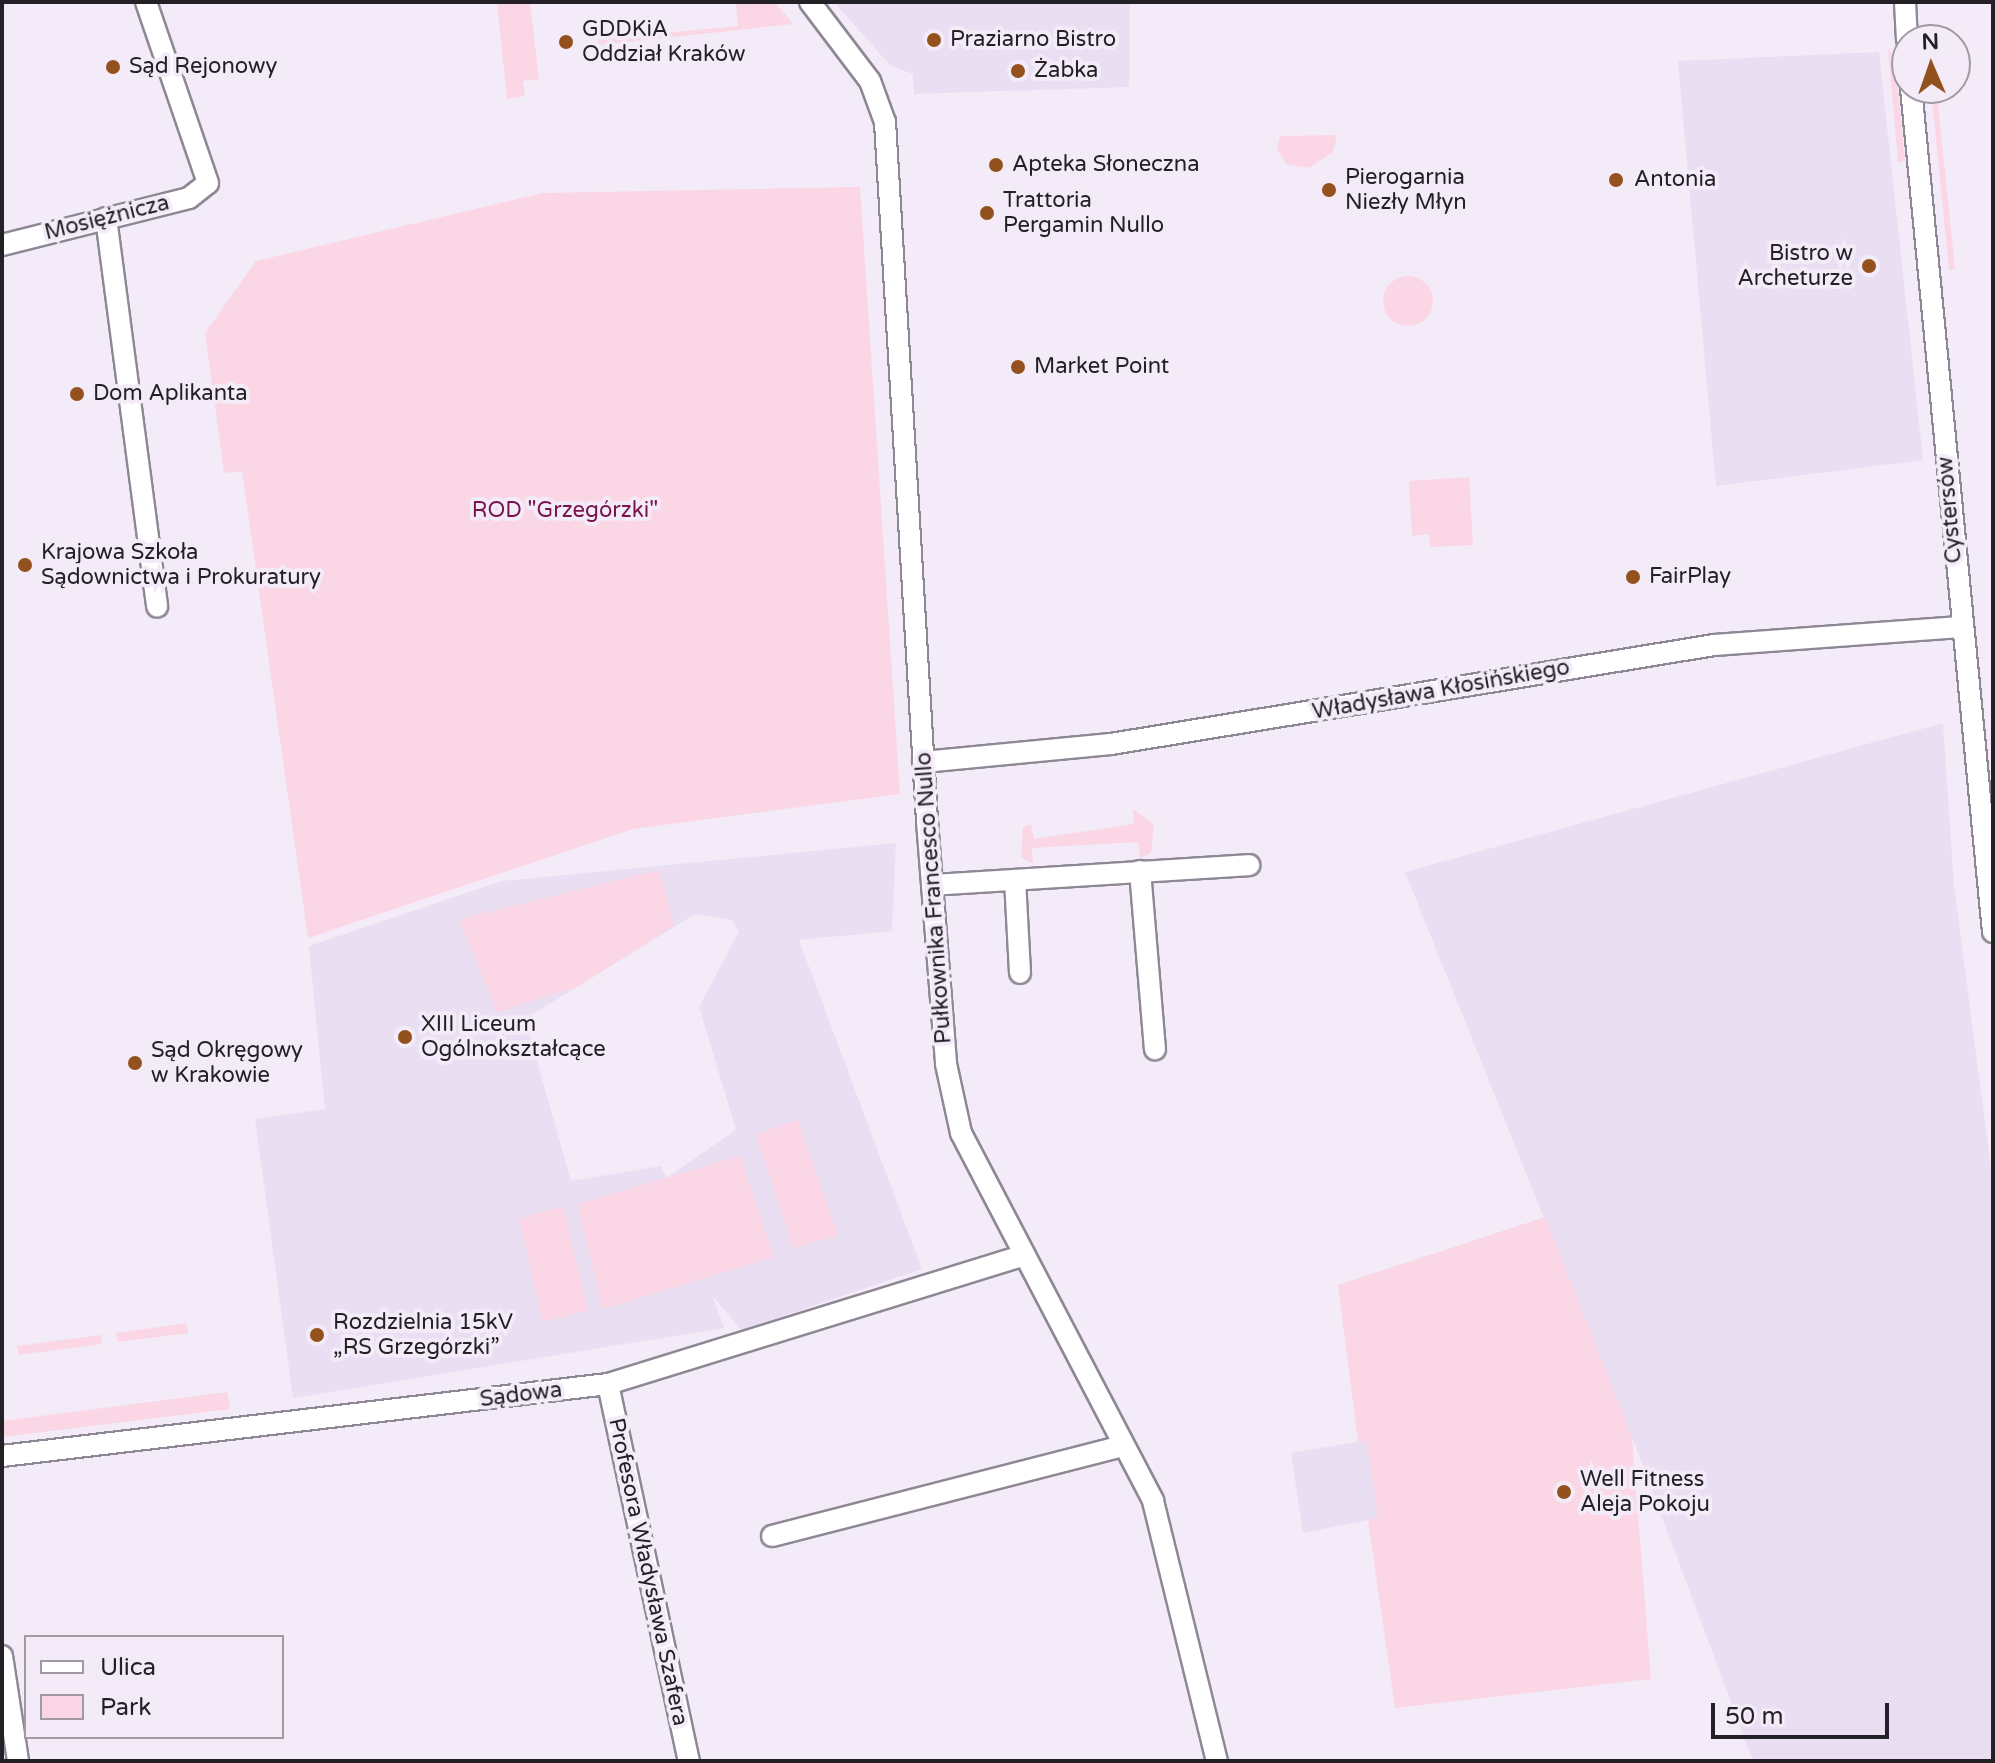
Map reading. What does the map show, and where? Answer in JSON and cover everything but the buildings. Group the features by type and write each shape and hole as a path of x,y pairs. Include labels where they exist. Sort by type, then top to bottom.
{"street":[{"name":"Mosiężnicza","path":"2,245 189,198 208,183 146,2"},
{"name":"Pułkownika Francesco Nullo","path":"810,2 870,81 885,122 932,885 946,1064 961,1133 1167,1537 1217,1761"},
{"path":"1905,2 1906,24"},
{"name":"Cystersów","path":"1912,104 1960,627 1993,932"},
{"path":"106,218 157,607"},
{"name":"Władysława Kłosińskiego","path":"923,762 1111,744 1714,645 1960,627"},
{"path":"932,885 1249,865"},
{"path":"1140,871 1155,1049"},
{"path":"1015,880 1020,973"},
{"name":"Sądowa","path":"2,1456 608,1384 1024,1255"},
{"name":"Profesora Władysława Szafera","path":"608,1384 689,1761"},
{"path":"772,1536 1123,1446"},
{"path":"2,1656 18,1761"}],"shaded area":[{"path":"834,2 1130,2 1129,87 914,94 913,74 891,66"},
{"path":"1879,52 1923,460 1716,486 1678,61"},
{"path":"1943,723 1954,885 1993,1184 1993,1761 1753,1761 1632,1437 1405,872"},
{"path":"896,843 892,931 799,940 922,1269 741,1330 712,1295 724,1328 293,1398 255,1119 325,1109 309,946 502,881","holes":["695,914 732,920 739,931 699,1007 736,1130 666,1178 661,1166 571,1181 525,1019"]},
{"path":"1367,1440 1378,1518 1303,1533 1291,1453"}],"green space":[{"path":"497,2 530,2 539,79 523,81 525,96 507,99"},
{"path":"736,2 775,2 793,24 599,45 598,39 738,26"},
{"path":"1888,48 1891,52 1891,82"},
{"path":"1893,104 1899,104 1905,161 1898,162"},
{"path":"1933,104 1938,104 1955,269 1949,270"},
{"path":"1337,135 1333,152 1309,168 1286,164 1277,148 1280,136"},
{"name":"ROD \"Grzegórzki\"","path":"860,187 900,794 633,829 308,938 242,471 224,473 205,333 256,261 543,193"},
{"path":"1408,276 1425,284 1433,301 1425,318 1408,326 1391,318 1383,301 1391,284"},
{"path":"1469,477 1473,545 1430,547 1429,534 1412,536 1409,481"},
{"path":"1133,809 1154,824 1151,853 1140,858 1138,842 1032,848 1033,864 1021,857 1023,827 1031,824 1034,839 1134,824"},
{"path":"659,870 674,926 577,987 497,1012 459,919"},
{"path":"798,1120 838,1236 793,1248 756,1134"},
{"path":"740,1156 774,1257 603,1309 577,1204"},
{"path":"563,1206 588,1310 543,1322 519,1219"},
{"path":"1545,1217 1632,1437 1651,1679 1395,1708 1368,1520 1378,1517 1367,1441 1358,1442 1338,1285"},
{"path":"187,1323 188,1333 118,1342 116,1333"},
{"path":"101,1335 102,1344 19,1355 17,1346"},
{"path":"227,1392 230,1409 2,1437 2,1421"}],"place":[{"name":"Praziarno Bistro","path":"934,40"},
{"name":"GDDKiA Oddział Kraków","path":"566,42"},
{"name":"Sąd Rejonowy","path":"113,67"},
{"name":"Żabka","path":"1018,71"},
{"name":"Apteka Słoneczna","path":"996,165"},
{"name":"Antonia","path":"1616,180"},
{"name":"Pierogarnia Niezły Młyn","path":"1329,190"},
{"name":"Trattoria Pergamin Nullo","path":"987,213"},
{"name":"Bistro w Archeturze","path":"1869,266"},
{"name":"Market Point","path":"1018,367"},
{"name":"Dom Aplikanta","path":"77,394"},
{"name":"Krajowa Szkoła Sądownictwa i Prokuratury","path":"25,565"},
{"name":"FairPlay","path":"1633,577"},
{"name":"XIII Liceum Ogólnokształcące","path":"405,1037"},
{"name":"Sąd Okręgowy w Krakowie","path":"135,1063"},
{"name":"Rozdzielnia 15kV „RS Grzegórzki”","path":"317,1335"},
{"name":"Well Fitness Aleja Pokoju","path":"1564,1492"}]}
